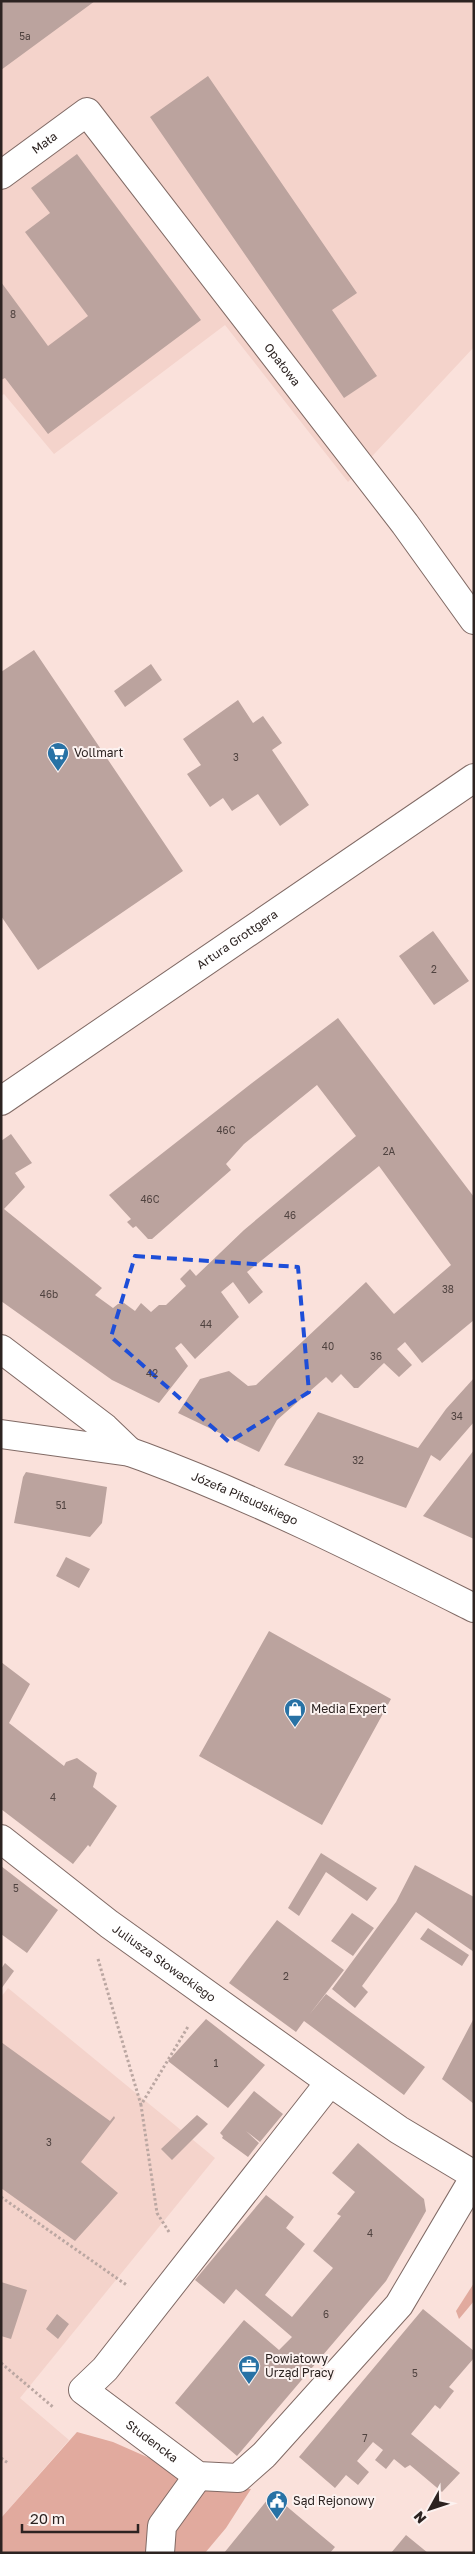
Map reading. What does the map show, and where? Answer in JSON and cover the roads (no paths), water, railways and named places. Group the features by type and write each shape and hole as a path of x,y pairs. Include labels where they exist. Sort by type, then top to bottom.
{"street":[{"name":"Mała","path":"1,175 87,112"},
{"name":"Opałowa","path":"87,112 405,524 474,620"},
{"name":"Artura Grottgera","path":"1,1101 474,778"},
{"path":"1,1349 105,1428 130,1452"},
{"name":"Józefa Piłsudskiego","path":"1,1434 130,1452 226,1490 385,1563 474,1608"},
{"name":"Juliusza Słowackiego","path":"1,1839 109,1924 330,2082 399,2130 474,2176"},
{"name":"Studencka","path":"198,2476 83,2390 105,2369 330,2082"},
{"path":"160,2553 162,2526 198,2476 238,2478 264,2455 399,2305 474,2176"}],"place":[{"name":"Vollmart","path":"58,772"},
{"name":"Media Expert","path":"295,1728"},
{"name":"Powiatowy Urząd Pracy","path":"249,2385"},
{"name":"Sąd Rejonowy","path":"277,2520"}]}
